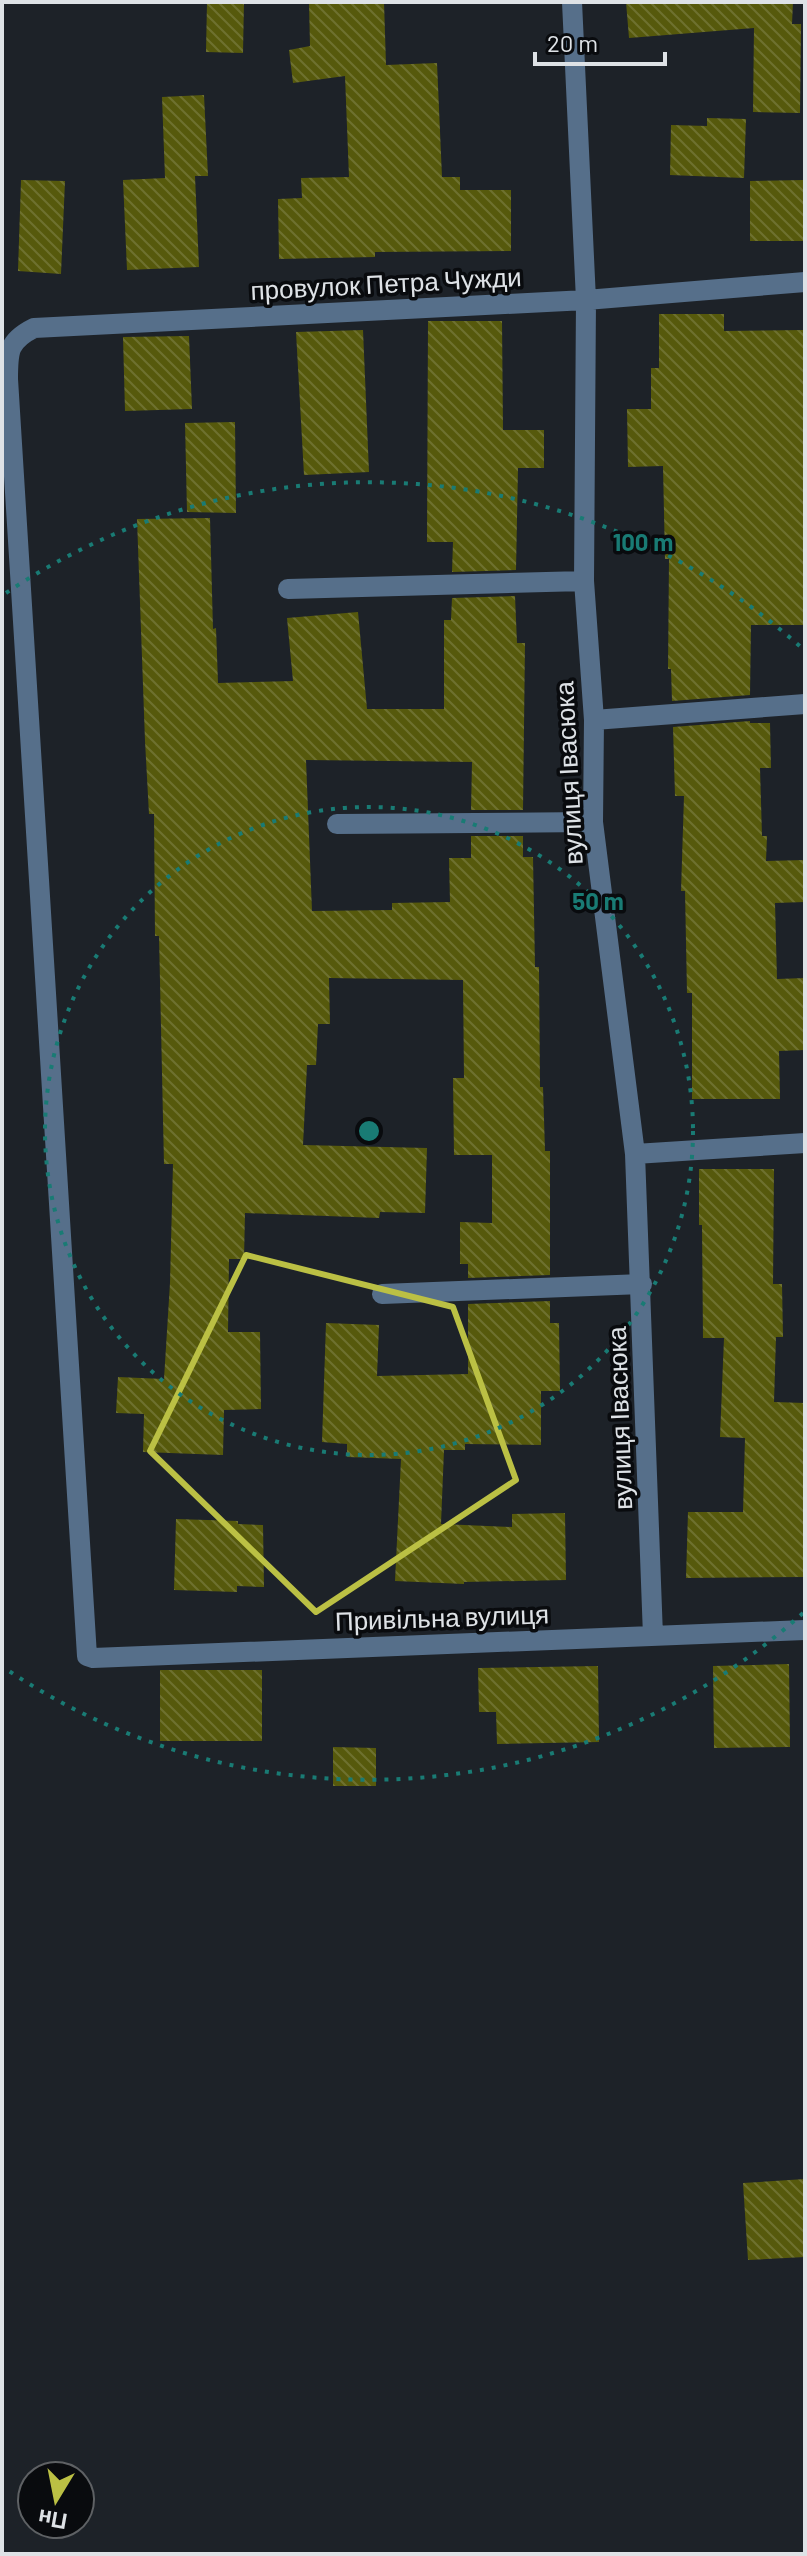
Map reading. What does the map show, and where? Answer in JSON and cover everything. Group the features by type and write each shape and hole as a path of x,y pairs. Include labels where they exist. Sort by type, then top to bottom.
{"street":[{"name":"вулиця Івасюка","path":"572,2 586,300 584,581 594,720 593,822 635,1154 653,1636"},
{"name":"провулок Петра Чужди","path":"86,1652 8,379 8,355 17,336 34,328 586,300 805,282"},
{"path":"288,589 584,581"},
{"path":"594,720 805,704"},
{"path":"337,824 593,822"},
{"path":"635,1154 805,1143"},
{"path":"382,1294 642,1284"},
{"name":"Привільна вулиця","path":"86,1652 93,1658 805,1630"}],"highlighted area":[{"path":"246,1255 453,1307 516,1480 316,1612 150,1451"}],"building":[{"path":"207,2 244,2 243,53 206,52"},
{"path":"309,2 384,2 386,65 437,63 442,177 460,177 460,190 511,190 511,251 375,252 375,257 279,259 278,199 302,198 301,178 349,177 345,76 293,83 289,50 310,46"},
{"path":"626,2 793,2 792,24 801,24 800,113 753,112 754,28 629,38"},
{"path":"204,95 208,176 195,176 199,267 127,270 123,180 165,178 162,97"},
{"path":"707,118 746,119 744,178 670,175 671,125 707,126"},
{"path":"21,180 65,181 61,274 18,271"},
{"path":"805,180 805,241 750,241 750,181"},
{"path":"659,314 724,314 724,331 805,330 805,625 751,625 750,695 672,701 671,669 668,669 669,559 665,559 663,466 628,467 627,409 651,409 651,368 659,368"},
{"path":"428,321 502,321 503,430 544,430 544,468 518,468 516,570 452,572 453,542 427,542"},
{"path":"363,330 369,472 304,475 296,332"},
{"path":"189,336 192,409 125,411 123,337"},
{"path":"235,422 236,513 187,512 185,423"},
{"path":"210,518 218,683 293,681 287,618 358,612 367,709 444,709 444,620 451,620 452,598 515,596 517,643 525,643 523,810 471,810 472,762 306,760 312,911 392,910 392,903 450,902 449,858 471,858 471,836 523,836 523,857 533,857 535,967 539,967 540,1087 543,1087 545,1151 550,1151 550,1275 468,1278 468,1264 460,1264 460,1222 492,1223 492,1155 454,1155 453,1078 464,1078 463,980 329,978 330,1024 318,1024 316,1065 307,1065 303,1145 427,1148 425,1213 380,1212 379,1218 245,1213 244,1259 229,1259 228,1332 260,1332 261,1409 224,1410 223,1455 143,1452 144,1414 116,1413 118,1377 164,1379 173,1164 164,1164 159,936 155,936 154,814 149,814 137,519"},
{"path":"750,721 770,723 771,768 760,768 762,836 767,836 766,861 805,860 805,902 775,903 777,979 805,978 805,1050 779,1051 780,1099 692,1099 692,993 687,993 685,891 681,891 684,796 675,796 673,727"},
{"path":"699,1169 774,1169 773,1284 782,1284 783,1337 776,1337 774,1402 805,1403 805,1577 686,1578 688,1512 743,1512 745,1438 720,1437 724,1338 703,1338"},
{"path":"550,1301 550,1323 559,1323 560,1391 541,1391 541,1445 465,1444 465,1450 444,1450 441,1524 512,1527 512,1514 565,1513 566,1580 464,1584 395,1581 401,1459 347,1457 347,1444 322,1442 326,1323 379,1325 377,1376 468,1374 468,1304"},
{"path":"176,1519 263,1525 264,1587 237,1586 237,1592 174,1590"},
{"path":"789,1664 790,1747 714,1748 713,1666"},
{"path":"598,1666 599,1742 497,1744 496,1712 479,1712 478,1668"},
{"path":"160,1670 262,1670 262,1741 160,1741"},
{"path":"333,1747 376,1748 376,1786 333,1786"},
{"path":"805,2179 805,2257 748,2260 743,2183"}]}
